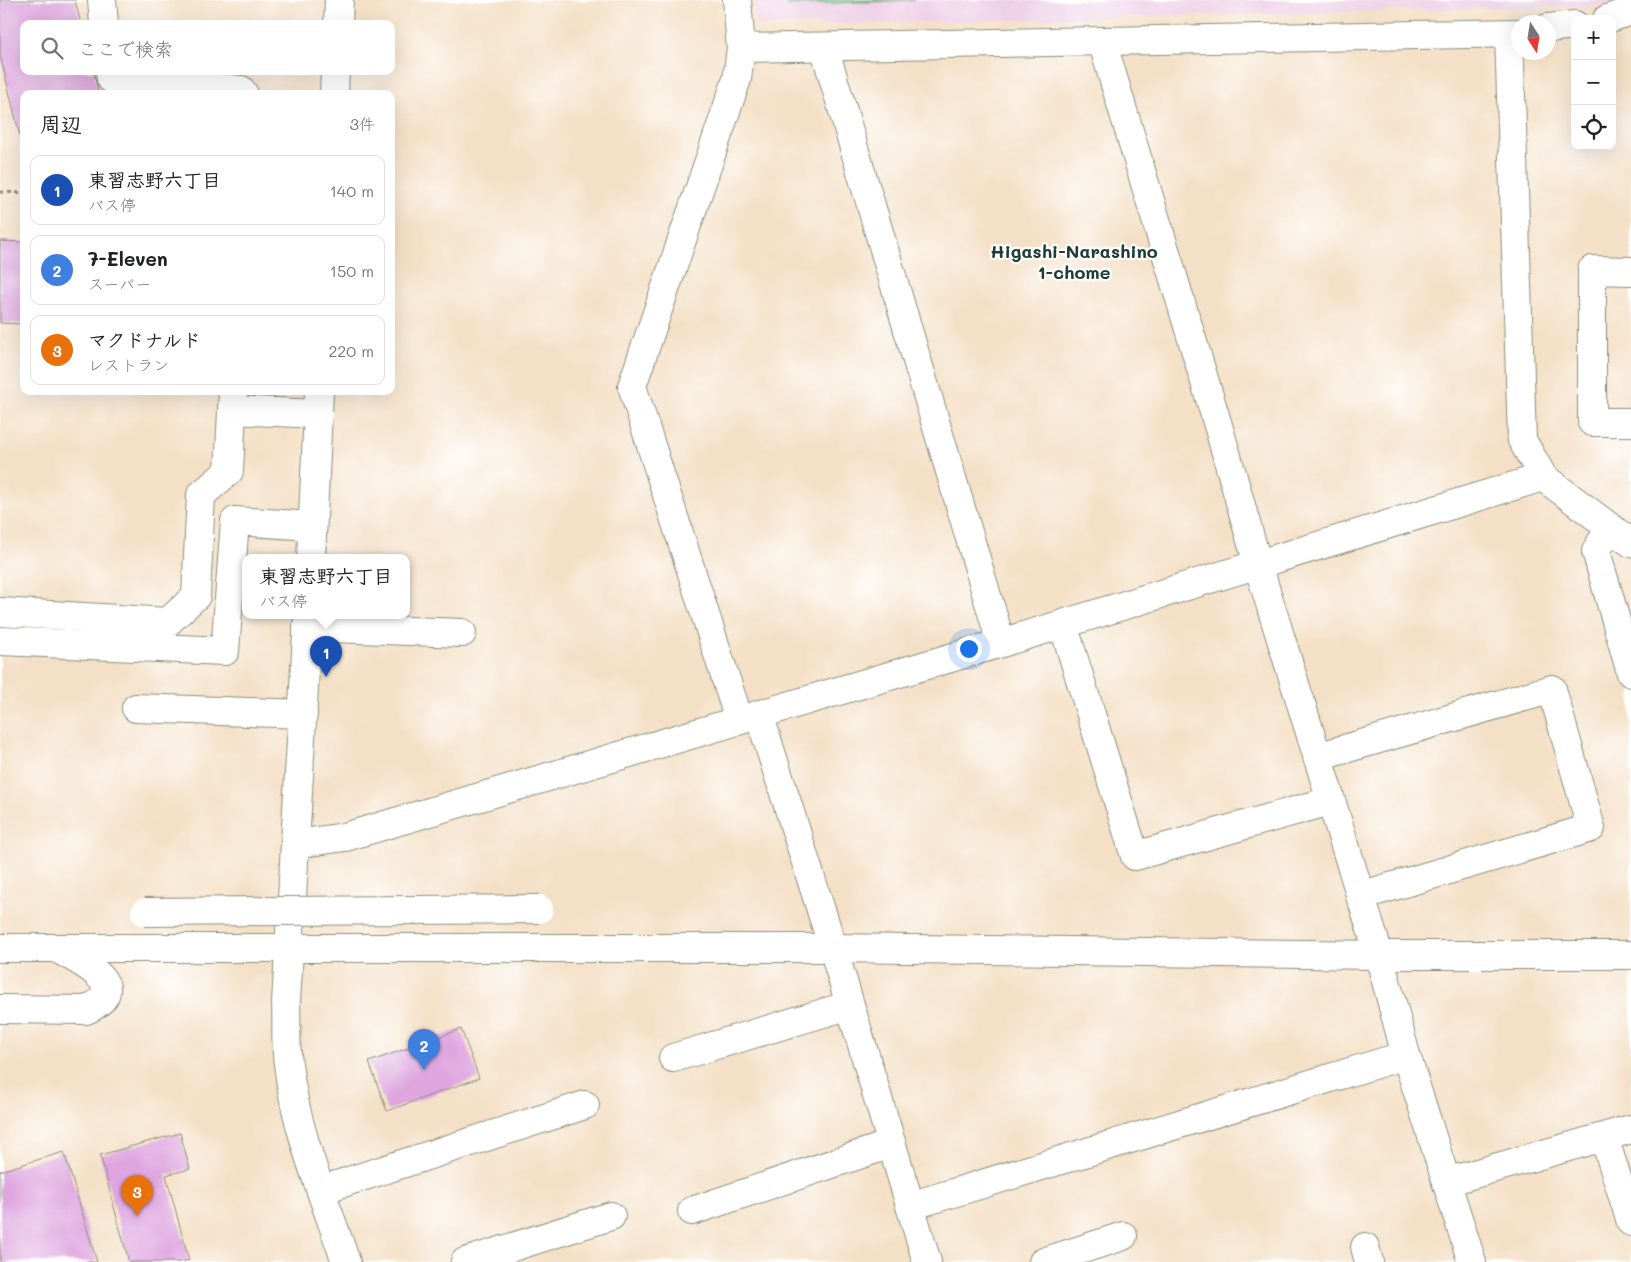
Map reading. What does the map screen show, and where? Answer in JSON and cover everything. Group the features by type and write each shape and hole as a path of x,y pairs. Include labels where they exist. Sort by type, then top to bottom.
{"street":[{"path":"102,0 104,20"},
{"path":"338,20 339,0"},
{"path":"737,0 741,48 737,79 632,386 833,948 927,1262"},
{"path":"1616,16 1631,11"},
{"path":"1556,27 1571,25"},
{"path":"741,48 1511,33"},
{"path":"1102,40 1258,565 1378,955 1406,1055 1472,1262"},
{"path":"824,47 1001,642"},
{"path":"1515,60 1522,440 1543,477 1631,544"},
{"path":"110,75 111,79 241,90"},
{"path":"334,90 336,75"},
{"path":"1631,271 1592,270 1592,422 1631,422"},
{"path":"0,612 168,622 196,596 201,495 229,471 232,400 318,402 311,554"},
{"path":"296,844 345,837 1063,624 1543,477"},
{"path":"0,641 226,652 235,521 312,526"},
{"path":"1610,527 1596,551 1631,673"},
{"path":"346,1262 306,1144 294,1101 288,1064 286,1003 307,621 462,634"},
{"path":"1063,624 1135,856 1330,801"},
{"path":"1317,757 1552,689 1591,828 1360,896"},
{"path":"136,708 302,714"},
{"path":"146,912 539,909"},
{"path":"0,948 833,948 1378,955 1631,955"},
{"path":"0,1009 86,1010 98,1004 104,996 106,986 103,979 88,966 56,948"},
{"path":"673,1058 850,1005"},
{"path":"910,1206 1406,1055"},
{"path":"321,1190 585,1105"},
{"path":"1446,1182 1631,1129"},
{"path":"1604,1137 1631,1222"},
{"path":"692,1211 892,1144"},
{"path":"465,1262 612,1216"},
{"path":"1043,1262 1123,1236"}],"path":[{"path":"0,192 20,193"}],"shaded area":[{"path":"754,0 1631,1 1585,6 756,26"}],"green space":[{"path":"787,0 914,0 787,5"}],"building":[{"path":"0,0 75,0 80,20 20,20 20,75 94,75 98,90 20,90 20,136 0,55"},
{"path":"0,241 20,242 20,324 0,323"},
{"path":"461,1029 479,1078 387,1111 369,1062"},
{"path":"180,1133 190,1169 166,1175 189,1260 180,1262 129,1262 100,1155"},
{"path":"64,1152 97,1262 0,1262 0,1171"}],"place":[{"name":"東習志野六丁目","path":"326,677"},
{"name":"7-Eleven","path":"424,1070"},
{"name":"マクドナルド","path":"137,1216"}],"district":[{"name":"Higashi-Narashino 1-chome","path":"1074,262"}]}
